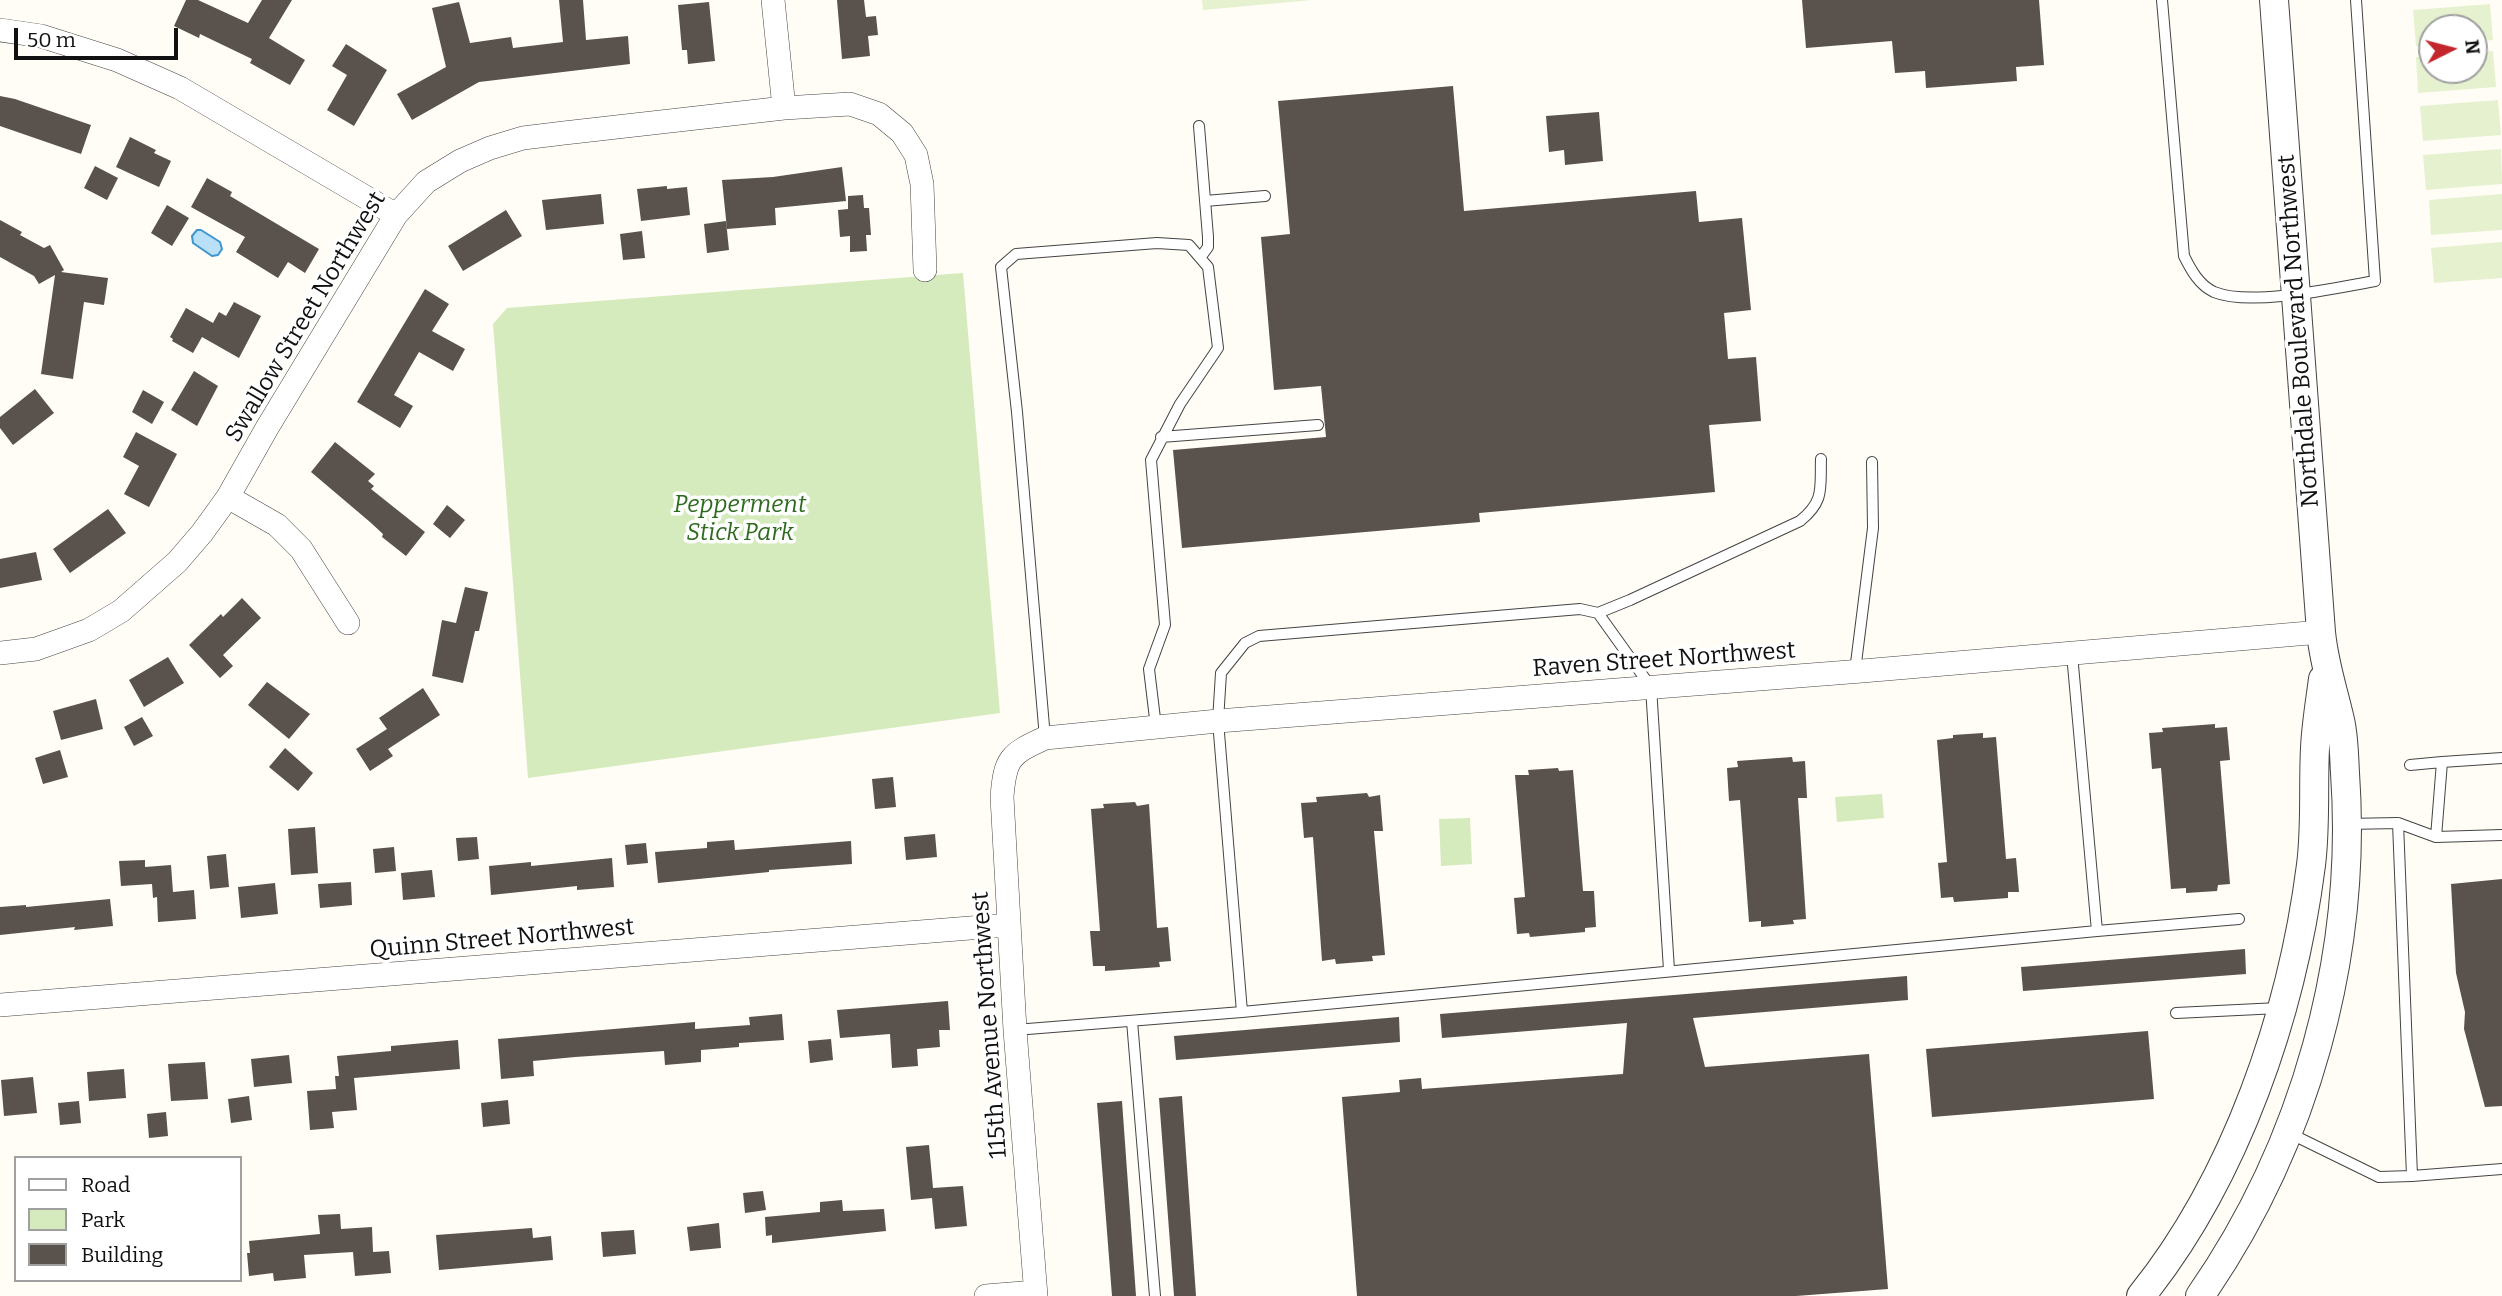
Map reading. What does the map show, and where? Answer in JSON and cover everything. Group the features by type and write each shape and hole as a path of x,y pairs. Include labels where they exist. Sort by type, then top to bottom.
{"street":[{"path":"773,0 784,108"},
{"name":"Northdale Boulevard Northwest","path":"2200,1296 2236,1241 2262,1192 2314,1058 2329,999 2346,881 2347,824 2341,722 2324,663 2321,632 2274,0"},
{"path":"0,30 41,36 117,60 180,88 396,215"},
{"name":"Swallow Street Northwest","path":"0,653 36,649 89,630 121,611 177,562 228,497 396,215 426,182 460,161 489,148 523,138 784,108 850,104 879,114 902,133 916,155 922,184 925,271"},
{"path":"228,497 278,525 302,549 348,623"},
{"name":"Raven Street Northwest","path":"1014,753 1045,738 1218,721 2321,632"},
{"name":"Northdale Boulevard Northwest","path":"2141,1296 2203,1204 2239,1129 2281,1008 2303,923 2311,861 2315,748 2324,663"},
{"name":"115th Avenue Northwest","path":"1014,753 1004,775 1002,797 1008,925 1035,1294"},
{"name":"Quinn Street Northwest","path":"0,1005 1008,925"},
{"path":"986,1296 1035,1294"}],"lane":[{"path":"2162,0 2184,256 2195,277 2214,292 2245,297 2297,294 2375,281 2356,0"},
{"path":"1199,126 1208,247 1200,258"},
{"path":"1205,201 1265,196"},
{"path":"1045,738 1001,267 1016,254 1157,243 1189,245 1208,267 1218,348 1161,437 1151,460 1165,625 1149,669 1156,727"},
{"path":"1161,437 1318,425"},
{"path":"1242,1013 1218,721 1221,673 1245,643 1259,636 1580,609 1598,613 1800,521 1814,510 1820,495 1821,459"},
{"path":"1855,671 1873,528 1872,462"},
{"path":"1598,613 1651,687 1669,970"},
{"path":"2072,654 2097,931"},
{"path":"2410,765 2502,758"},
{"path":"2436,837 2442,762"},
{"path":"2347,824 2398,824 2436,837 2502,835"},
{"path":"2398,824 2412,1176"},
{"path":"1015,1030 1242,1013 1669,970 2239,919"},
{"path":"2176,1013 2281,1008"},
{"path":"1132,1021 1155,1296"},
{"path":"2287,1132 2379,1177 2502,1169"}],"green space":[{"path":"1202,0 1312,0 1203,10"},
{"path":"2490,4 2493,40 2488,41 2488,14 2418,14 2416,46 2413,10"},
{"path":"2493,51 2496,87 2418,93 2416,57 2418,84 2488,84 2488,52"},
{"path":"2498,100 2501,135 2423,141 2420,106"},
{"path":"2501,149 2502,184 2426,190 2423,155"},
{"path":"2502,194 2502,230 2431,235 2429,200"},
{"path":"2502,242 2502,278 2434,283 2431,248"},
{"name":"Pepperment Stick Park","path":"963,273 1000,713 528,778 493,324 507,308"},
{"path":"1882,794 1884,818 1837,822 1835,797"},
{"path":"1470,818 1472,864 1441,866 1439,819"}],"water":[{"path":"197,230 220,242 222,249 218,255 212,256 193,243 192,236"}],"building":[{"path":"186,0 198,0 248,23 262,0 292,0 269,38 305,60 290,85 250,63 252,59 200,34 199,38 174,26"},
{"path":"559,0 583,0 586,40 628,36 630,64 479,82 412,120 397,94 446,67 432,8 459,2 470,43 511,37 513,48 563,42"},
{"path":"837,0 864,0 866,17 876,16 878,35 868,36 870,56 842,59"},
{"path":"1802,0 2039,0 2044,65 2016,67 2017,81 1926,88 1925,71 1895,73 1892,41 1806,48"},
{"path":"709,2 715,61 688,64 687,50 682,50 678,5"},
{"path":"346,44 387,70 354,126 327,110 347,75 332,66"},
{"path":"1453,86 1464,211 1696,191 1699,222 1742,218 1751,310 1724,313 1728,359 1756,357 1761,421 1709,425 1715,492 1479,513 1480,522 1182,548 1173,450 1326,437 1321,386 1274,390 1261,237 1290,234 1278,101"},
{"path":"0,96 91,125 81,154 0,126"},
{"path":"1599,112 1603,161 1565,165 1564,150 1549,152 1546,116"},
{"path":"130,137 171,161 159,187 116,167"},
{"path":"95,166 118,178 107,200 84,188"},
{"path":"842,167 846,201 775,208 776,225 727,229 722,180 773,177"},
{"path":"207,178 232,192 230,196 319,249 305,273 288,262 278,278 236,252 245,237 191,207"},
{"path":"667,186 667,189 687,187 690,215 641,221 637,189"},
{"path":"601,194 604,224 546,230 542,200"},
{"path":"863,195 864,208 869,208 871,235 866,235 867,251 850,252 850,236 840,237 838,210 848,209 848,196"},
{"path":"167,205 189,218 172,246 151,233"},
{"path":"506,210 522,236 463,271 448,246"},
{"path":"0,220 44,248 50,245 64,270 61,272 108,278 104,305 84,302 73,379 41,374 55,275 39,284 34,276 0,257"},
{"path":"726,221 729,250 707,253 704,224"},
{"path":"642,231 645,258 623,260 620,234"},
{"path":"425,289 449,304 432,331 465,349 453,371 419,352 394,395 413,406 400,428 357,402"},
{"path":"234,302 261,316 239,358 202,337 193,353 172,341 170,337 186,308 213,323 219,312 226,316"},
{"path":"194,371 218,386 197,426 171,410"},
{"path":"35,389 54,413 13,445 0,428 0,417"},
{"path":"143,390 164,402 152,424 132,412"},
{"path":"136,432 177,454 149,507 124,494 139,466 123,457"},
{"path":"335,442 375,474 368,481 374,486 371,489 425,532 406,556 311,472"},
{"path":"447,505 465,520 450,538 433,524"},
{"path":"108,509 126,533 70,573 53,549"},
{"path":"36,552 42,580 0,588 0,559"},
{"path":"465,587 488,592 479,631 475,631 463,683 432,676 442,620 456,623"},
{"path":"242,598 261,618 223,655 233,666 220,678 189,645"},
{"path":"168,657 184,683 144,707 129,680"},
{"path":"267,682 310,714 289,739 248,705"},
{"path":"423,688 440,715 388,749 393,756 370,771 356,749 387,729 379,718"},
{"path":"96,699 103,729 61,740 53,711"},
{"path":"142,717 153,736 134,746 124,727"},
{"path":"2215,724 2215,728 2227,727 2230,760 2220,761 2230,884 2218,885 2217,891 2186,893 2186,888 2171,889 2161,768 2152,769 2149,733 2163,732 2162,728"},
{"path":"1983,733 1983,738 1996,737 2006,859 2016,858 2019,892 2008,892 2008,898 1954,902 1953,897 1941,898 1938,863 1947,862 1937,740 1953,738 1953,735"},
{"path":"285,748 313,773 298,791 269,767"},
{"path":"60,750 68,777 43,784 35,758"},
{"path":"1792,757 1793,762 1805,761 1807,798 1798,798 1806,919 1793,920 1794,924 1761,927 1761,921 1749,922 1740,800 1729,801 1727,768 1738,767 1737,761"},
{"path":"1558,768 1559,771 1573,770 1583,891 1594,891 1596,927 1585,928 1585,932 1530,937 1529,933 1517,934 1514,898 1525,897 1515,775 1529,775 1528,770"},
{"path":"893,777 896,807 875,809 872,779"},
{"path":"1367,793 1369,797 1380,795 1383,831 1374,831 1385,955 1372,956 1373,961 1336,964 1335,959 1322,961 1313,837 1304,838 1301,803 1317,802 1316,797"},
{"path":"1135,802 1137,806 1149,804 1157,928 1168,927 1171,961 1159,962 1160,967 1105,971 1105,966 1093,966 1090,931 1100,931 1091,809 1104,808 1103,804"},
{"path":"315,827 318,873 291,875 288,829"},
{"path":"935,834 937,857 906,860 904,837"},
{"path":"477,837 479,859 458,861 456,838"},
{"path":"734,840 735,850 851,841 852,864 769,870 658,883 655,852 707,848 707,842"},
{"path":"646,843 648,863 627,865 625,845"},
{"path":"394,847 396,871 375,873 373,849"},
{"path":"226,854 229,887 210,889 207,856"},
{"path":"612,858 614,887 577,890 577,886 491,895 489,866 531,862 531,866"},
{"path":"145,860 145,867 171,865 173,892 194,890 196,919 158,922 157,897 153,898 152,884 121,886 119,861"},
{"path":"432,870 435,897 403,900 401,873"},
{"path":"2502,879 2502,1106 2485,1107 2464,1029 2465,1012 2456,973 2451,884"},
{"path":"351,882 352,905 320,908 318,884"},
{"path":"275,883 278,914 241,918 238,887"},
{"path":"110,899 113,926 0,935 0,907"},
{"path":"2245,949 2246,974 2023,991 2021,967"},
{"path":"1907,976 1908,1000 1693,1018 1705,1067 1869,1054 1888,1289 1796,1296 1357,1296 1342,1097 1400,1092 1399,1080 1421,1078 1422,1089 1623,1074 1627,1023 1442,1038 1440,1014"},
{"path":"948,1001 950,1030 939,1030 940,1047 917,1049 918,1066 892,1068 890,1034 840,1038 837,1010"},
{"path":"782,1014 784,1040 739,1043 739,1047 701,1050 701,1062 665,1065 664,1051 575,1057 533,1061 534,1076 501,1079 498,1039 695,1022 695,1029 750,1025 749,1017"},
{"path":"1399,1017 1400,1042 1176,1060 1174,1036"},
{"path":"2148,1031 2154,1099 1932,1117 1926,1049"},
{"path":"831,1039 833,1060 810,1063 808,1041"},
{"path":"458,1040 460,1069 354,1078 357,1110 332,1112 334,1128 310,1130 307,1091 336,1089 335,1076 339,1076 337,1056 391,1051 391,1046"},
{"path":"289,1055 292,1083 254,1087 251,1059"},
{"path":"205,1062 208,1099 171,1101 168,1064"},
{"path":"124,1069 126,1098 89,1101 87,1072"},
{"path":"33,1077 37,1113 4,1116 1,1080"},
{"path":"249,1096 252,1120 231,1123 228,1099"},
{"path":"1182,1096 1196,1296 1174,1296 1159,1098"},
{"path":"508,1100 510,1124 483,1127 481,1103"},
{"path":"79,1101 81,1123 60,1125 58,1103"},
{"path":"1122,1101 1136,1296 1112,1296 1097,1103"},
{"path":"166,1112 168,1136 149,1138 147,1114"},
{"path":"929,1145 933,1188 963,1186 967,1226 935,1229 932,1198 911,1200 906,1147"},
{"path":"763,1191 766,1210 745,1213 743,1193"},
{"path":"842,1200 843,1211 884,1209 886,1231 772,1243 772,1235 766,1236 765,1217 820,1212 820,1202"},
{"path":"340,1214 341,1229 372,1227 373,1252 389,1251 391,1273 355,1276 353,1252 304,1255 306,1278 274,1281 273,1273 249,1276 249,1241 320,1234 318,1215"},
{"path":"719,1223 721,1248 690,1251 687,1227"},
{"path":"532,1228 533,1238 551,1236 553,1260 439,1270 436,1235"},
{"path":"634,1230 636,1254 603,1257 601,1232"}]}
